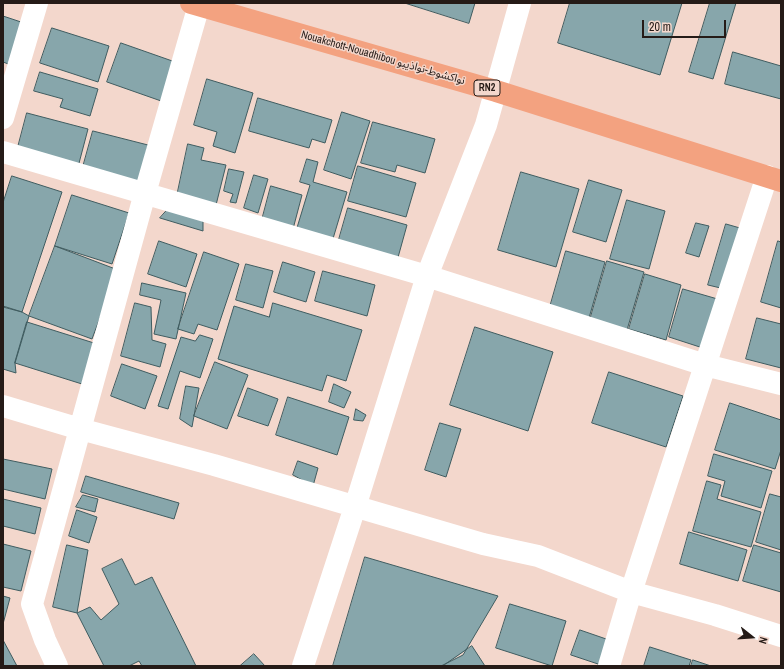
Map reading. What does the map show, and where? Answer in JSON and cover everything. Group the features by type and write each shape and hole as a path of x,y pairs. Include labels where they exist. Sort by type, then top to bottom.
{"highway":[{"name":"Nouakchott-Nouadhibou نواكشوط-نواذيبو","path":"195,4 496,91 774,178"}],"street":[{"path":"3,118 37,3"},
{"path":"303,666 355,507 427,276 486,125 520,3"},
{"path":"57,666 45,640 32,604 145,193 195,4"},
{"path":"3,152 427,276 705,365 781,384"},
{"path":"609,666 631,592 705,365 774,178"},
{"path":"3,406 80,429 214,465 483,544 538,556 631,592 715,615 781,636"}],"building":[{"path":"405,3 475,3 469,23"},
{"path":"570,3 682,3 660,75 558,43"},
{"path":"710,3 736,3 713,79 689,72"},
{"path":"3,16 24,23 11,65 3,62"},
{"path":"52,28 109,46 98,82 40,63"},
{"path":"121,43 178,63 164,102 107,82"},
{"path":"733,52 781,66 781,99 725,84"},
{"path":"40,72 98,89 90,116 60,107 63,99 34,91"},
{"path":"207,79 253,93 235,153 213,146 217,132 194,125"},
{"path":"258,98 332,120 325,143 312,139 309,148 249,131"},
{"path":"342,112 370,121 351,179 324,170"},
{"path":"27,113 88,129 78,167 17,151"},
{"path":"373,122 435,139 425,173 397,165 395,172 361,163"},
{"path":"93,131 148,145 139,182 83,167"},
{"path":"188,144 204,148 201,160 226,165 216,205 177,196"},
{"path":"307,159 318,162 313,182 347,192 332,242 296,231 310,185 300,182"},
{"path":"358,166 416,183 406,217 348,201"},
{"path":"229,169 244,172 236,203 230,202 233,194 224,191"},
{"path":"521,172 579,189 556,267 498,250"},
{"path":"254,175 268,179 258,213 244,208"},
{"path":"12,176 62,192 22,312 3,306 3,203"},
{"path":"589,180 622,190 606,242 573,232"},
{"path":"271,186 302,195 293,229 262,220"},
{"path":"72,195 129,213 112,264 55,246"},
{"path":"627,200 665,211 649,269 610,259"},
{"path":"169,208 203,220 203,231 160,218"},
{"path":"348,208 407,225 397,261 338,243"},
{"path":"696,223 709,226 699,257 686,253"},
{"path":"726,224 747,230 729,290 708,285"},
{"path":"159,241 197,254 186,287 148,274"},
{"path":"778,241 781,242 781,308 761,302"},
{"path":"55,246 118,270 92,339 29,316"},
{"path":"566,251 605,262 589,318 550,307"},
{"path":"204,252 239,264 217,330 198,324 194,334 178,329"},
{"path":"607,261 644,272 627,330 590,320"},
{"path":"283,262 315,272 306,302 274,292"},
{"path":"246,264 273,271 263,308 236,300"},
{"path":"323,271 375,285 367,316 315,301"},
{"path":"645,274 681,285 666,340 629,329"},
{"path":"142,283 186,293 176,339 154,334 161,300 140,295"},
{"path":"683,289 721,300 706,349 669,337"},
{"path":"135,303 151,307 152,340 166,344 160,367 121,356"},
{"path":"273,303 362,330 346,381 327,375 322,391 218,359 234,306 269,317"},
{"path":"3,307 22,312 29,316 15,363 16,373 3,369"},
{"path":"757,318 781,324 781,368 746,359"},
{"path":"27,322 94,343 82,384 15,363"},
{"path":"475,327 553,352 528,431 450,405"},
{"path":"200,335 213,339 200,378 180,371 168,409 158,406 181,337 195,341"},
{"path":"215,362 248,375 227,429 194,416"},
{"path":"122,364 157,376 145,409 111,396"},
{"path":"609,372 683,396 666,447 592,423"},
{"path":"334,384 351,392 344,408 329,402"},
{"path":"186,386 199,388 192,427 180,419"},
{"path":"248,388 278,399 268,426 238,416"},
{"path":"288,397 349,417 337,455 276,435"},
{"path":"730,403 781,420 781,450 775,469 715,450"},
{"path":"356,409 366,415 363,421 354,420"},
{"path":"440,423 461,429 446,477 425,470"},
{"path":"714,454 772,471 761,508 721,496 725,481 708,476"},
{"path":"3,459 52,469 45,499 3,489"},
{"path":"298,461 318,468 313,486 293,475"},
{"path":"86,476 179,503 174,519 81,492"},
{"path":"707,481 721,485 717,499 761,512 751,547 693,531"},
{"path":"770,494 781,497 781,550 756,542"},
{"path":"83,495 98,499 95,512 76,507"},
{"path":"3,499 41,508 35,534 3,526"},
{"path":"77,510 97,517 89,543 69,536"},
{"path":"689,532 747,550 738,581 680,564"},
{"path":"3,544 31,551 21,591 3,587"},
{"path":"67,545 88,550 77,613 53,607"},
{"path":"754,545 781,553 781,592 743,581"},
{"path":"365,557 498,596 463,655 441,666 333,666"},
{"path":"122,559 135,585 152,577 196,666 142,666 139,661 129,666 104,666 77,613 90,607 101,620 119,604 102,569"},
{"path":"3,596 10,598 3,624"},
{"path":"510,604 566,621 552,666 496,648"},
{"path":"580,630 612,641 604,666 571,655"},
{"path":"3,640 17,666 3,666"},
{"path":"472,646 485,666 443,666"},
{"path":"650,647 691,660 689,666 644,666"},
{"path":"254,654 265,666 240,666"},
{"path":"693,660 711,666 691,666"}]}
